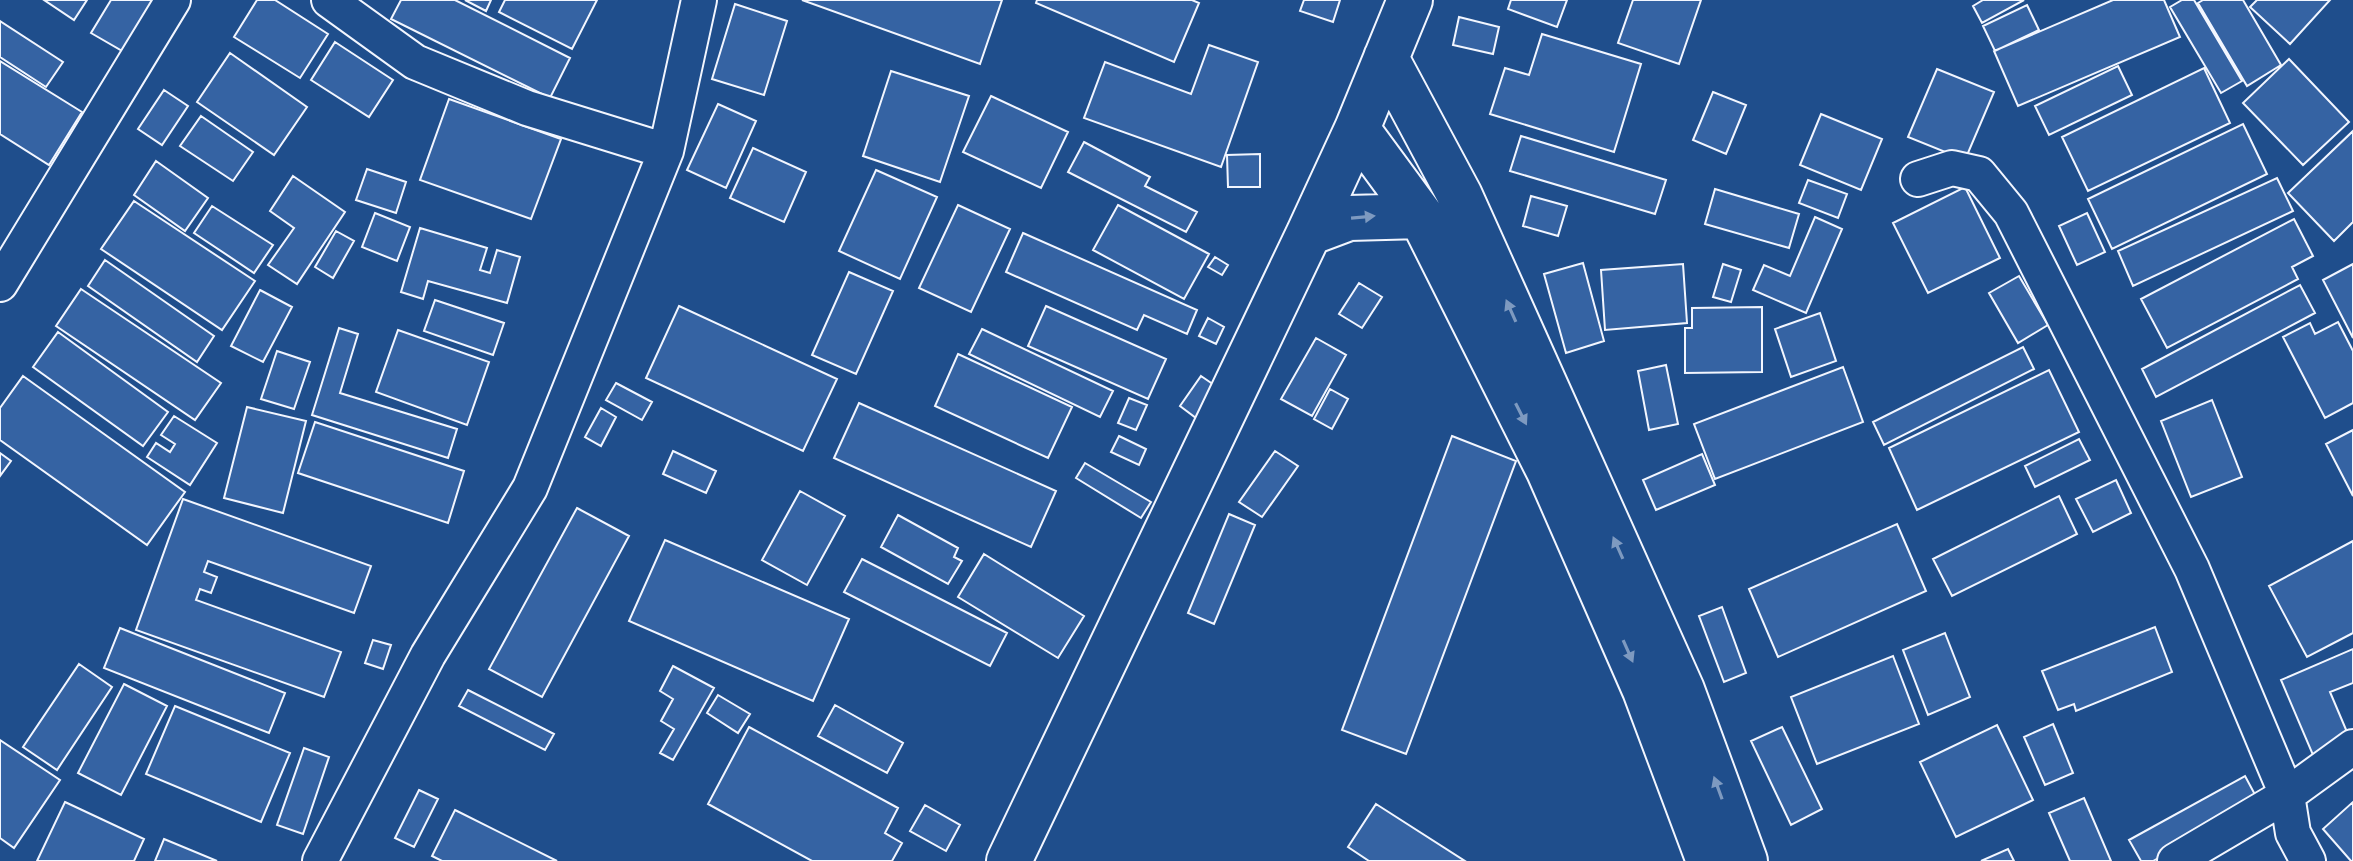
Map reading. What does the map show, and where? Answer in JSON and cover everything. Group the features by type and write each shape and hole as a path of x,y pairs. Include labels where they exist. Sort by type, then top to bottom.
{"main road":[{"path":"1009,861 1309,233 1357,129 1410,0"},
{"path":"1386,58 1460,196 1675,676 1745,861"},
{"path":"1357,129 1421,216 1549,471 1645,690 1709,861"},
{"path":"1309,233 1349,218 1421,216"}],"street":[{"path":"0,284 173,0"},
{"path":"329,0 415,62 527,108 666,151"},
{"path":"320,861 428,655 530,488 666,151 699,0"},
{"path":"1918,179 1952,168 1979,174 2011,213 2192,569 2287,795 2293,833 2308,861"},
{"path":"2175,861 2287,795 2353,747"}],"building":[{"path":"44,0 87,0 74,20"},
{"path":"111,0 159,0 131,56 91,33"},
{"path":"257,0 275,0 328,34 300,78 234,37"},
{"path":"401,0 455,0 570,58 550,98 391,19"},
{"path":"465,0 491,0 486,11"},
{"path":"505,0 597,0 572,49 499,12"},
{"path":"802,0 1002,0 980,64"},
{"path":"1037,0 1192,0 1199,3 1174,62 1036,3"},
{"path":"1304,0 1340,0 1333,22 1300,11"},
{"path":"1511,0 1567,0 1557,27 1508,9"},
{"path":"1633,0 1701,0 1679,64 1618,43"},
{"path":"1983,0 2024,0 1982,23 1973,6"},
{"path":"2113,0 2164,0 2180,37 2018,106 1994,51"},
{"path":"2182,0 2194,0 2242,81 2221,93 2170,7"},
{"path":"2203,0 2243,0 2281,65 2247,86 2198,3"},
{"path":"2257,0 2330,0 2290,44 2250,7"},
{"path":"735,4 787,21 764,95 712,79"},
{"path":"2027,5 2039,30 1995,51 1983,26"},
{"path":"1459,17 1499,27 1493,54 1453,45"},
{"path":"0,21 63,62 46,87 0,57"},
{"path":"1542,34 1641,64 1614,152 1490,114 1505,68 1529,75"},
{"path":"335,42 393,80 369,117 311,80"},
{"path":"1209,45 1258,62 1221,167 1084,118 1105,62 1191,94"},
{"path":"230,53 307,107 274,155 197,102"},
{"path":"2289,59 2349,122 2303,165 2243,103"},
{"path":"0,61 82,112 49,165 0,134"},
{"path":"2118,66 2132,95 2049,135 2035,106"},
{"path":"2204,68 2230,123 2088,191 2062,137"},
{"path":"1937,69 1994,92 1965,160 1908,137"},
{"path":"891,71 969,96 940,182 863,156"},
{"path":"164,90 188,106 162,145 138,129"},
{"path":"1713,92 1746,105 1726,154 1693,140"},
{"path":"991,96 1068,132 1041,188 963,152"},
{"path":"449,99 561,139 531,219 420,180"},
{"path":"718,104 756,121 726,188 687,170"},
{"path":"1821,114 1882,139 1861,190 1800,165"},
{"path":"201,116 253,152 233,181 180,146"},
{"path":"2243,124 2267,174 2112,249 2088,199"},
{"path":"2353,131 2353,222 2334,241 2288,193"},
{"path":"1521,136 1666,180 1655,214 1510,171"},
{"path":"1084,142 1150,177 1145,186 1197,212 1186,232 1068,172"},
{"path":"753,148 806,172 784,222 730,198"},
{"path":"1260,154 1260,187 1228,187 1227,155"},
{"path":"156,161 208,198 185,231 134,195"},
{"path":"367,169 406,182 396,213 356,200"},
{"path":"876,170 937,197 900,279 839,251"},
{"path":"293,176 345,212 297,284 268,265 294,228 270,211"},
{"path":"2277,178 2293,211 2133,286 2118,251"},
{"path":"1808,180 1847,194 1838,218 1799,203"},
{"path":"1965,187 2000,258 1928,293 1893,223"},
{"path":"1715,189 1799,214 1789,248 1705,224"},
{"path":"1531,196 1567,206 1558,236 1523,226"},
{"path":"134,201 255,281 222,330 101,249"},
{"path":"958,205 1010,229 971,312 919,288"},
{"path":"1118,205 1209,254 1184,299 1093,250"},
{"path":"212,206 273,245 254,273 194,233"},
{"path":"375,213 410,227 397,261 362,247"},
{"path":"2087,213 2105,252 2077,265 2059,226"},
{"path":"1815,217 1842,229 1806,313 1753,290 1764,265 1790,276"},
{"path":"2294,219 2313,256 2292,267 2298,279 2167,348 2141,299"},
{"path":"420,228 487,248 480,270 490,273 497,250 520,257 507,303 428,281 423,299 401,292"},
{"path":"336,231 354,241 333,278 315,267"},
{"path":"1023,233 1197,310 1187,334 1144,315 1137,330 1006,272"},
{"path":"1215,257 1228,265 1222,275 1208,267"},
{"path":"105,260 214,336 197,362 88,286"},
{"path":"1583,263 1604,341 1566,353 1544,274"},
{"path":"1683,264 1687,323 1605,330 1601,270"},
{"path":"1723,264 1741,270 1731,302 1713,297"},
{"path":"2353,264 2353,338 2323,280"},
{"path":"849,272 893,291 856,374 812,355"},
{"path":"2019,276 2048,325 2018,343 1989,293"},
{"path":"1359,283 1382,297 1362,328 1339,314"},
{"path":"2300,285 2315,313 2156,397 2142,369"},
{"path":"81,289 221,383 195,420 56,326"},
{"path":"260,290 292,307 263,362 231,346"},
{"path":"435,300 504,323 493,355 424,331"},
{"path":"679,306 837,379 803,451 646,378"},
{"path":"1046,306 1166,359 1148,399 1028,346"},
{"path":"1762,307 1762,372 1685,373 1685,328 1692,328 1692,308"},
{"path":"1820,313 1836,361 1791,377 1775,329"},
{"path":"1208,318 1224,327 1216,344 1199,336"},
{"path":"2338,322 2353,351 2353,403 2325,418 2283,337 2310,323 2315,334"},
{"path":"339,328 358,334 340,393 457,429 448,458 312,415"},
{"path":"982,329 1113,391 1100,417 969,354"},
{"path":"398,330 489,362 467,425 376,392"},
{"path":"58,332 168,412 143,446 33,367"},
{"path":"1316,338 1346,355 1312,416 1281,399"},
{"path":"2023,347 2034,369 1884,445 1873,422"},
{"path":"277,351 310,362 294,409 261,399"},
{"path":"958,354 1072,407 1048,458 935,406"},
{"path":"1666,365 1678,424 1649,430 1638,371"},
{"path":"1843,367 1863,422 1715,479 1694,424"},
{"path":"2049,370 2079,432 1917,510 1889,448"},
{"path":"23,376 185,492 147,545 0,440 0,408"},
{"path":"1201,376 1217,387 1196,418 1180,406"},
{"path":"616,383 652,402 642,420 606,400"},
{"path":"1330,389 1348,399 1332,429 1314,419"},
{"path":"1129,398 1147,405 1136,430 1118,423"},
{"path":"2212,400 2242,477 2191,497 2161,421"},
{"path":"859,403 1056,491 1031,547 834,458"},
{"path":"247,407 306,421 283,513 224,498"},
{"path":"601,408 616,417 601,446 585,437"},
{"path":"174,416 217,443 190,485 147,457 156,443 170,452 175,444 161,435"},
{"path":"315,422 464,471 448,523 298,473"},
{"path":"2353,430 2353,496 2326,444"},
{"path":"1119,436 1146,449 1139,465 1111,452"},
{"path":"1452,436 1516,461 1406,754 1342,730"},
{"path":"2079,439 2090,460 2035,487 2025,466"},
{"path":"673,451 716,471 706,493 663,474"},
{"path":"1275,451 1298,466 1262,517 1239,502"},
{"path":"0,453 11,461 0,476"},
{"path":"1702,454 1715,485 1656,510 1643,480"},
{"path":"1085,463 1151,502 1141,518 1076,478"},
{"path":"2116,480 2131,513 2093,532 2076,499"},
{"path":"800,491 845,516 807,585 762,560"},
{"path":"2059,496 2077,534 1952,596 1933,559"},
{"path":"183,499 371,566 354,613 208,561 204,572 217,577 211,593 200,589 196,600 341,652 324,697 136,630"},
{"path":"577,508 629,536 542,697 489,669"},
{"path":"1229,514 1255,525 1214,624 1188,613"},
{"path":"898,515 958,548 954,557 962,561 948,584 881,547"},
{"path":"1897,524 1926,591 1778,657 1749,589"},
{"path":"665,540 849,619 813,701 629,621"},
{"path":"2353,541 2353,633 2307,657 2269,586"},
{"path":"984,554 1084,616 1058,658 958,597"},
{"path":"862,559 1007,633 990,666 844,592"},
{"path":"1722,607 1746,673 1724,682 1699,616"},
{"path":"2155,627 2172,672 2076,711 2074,704 2058,710 2042,671"},
{"path":"120,628 285,693 269,733 104,668"},
{"path":"1945,633 1970,697 1928,715 1903,650"},
{"path":"373,640 391,645 383,669 365,663"},
{"path":"2353,649 2353,683 2330,692 2350,739 2313,755 2281,680"},
{"path":"1893,656 1919,724 1817,764 1791,697"},
{"path":"79,664 112,687 57,770 23,747"},
{"path":"673,666 714,688 673,760 660,753 674,729 661,721 673,699 660,691"},
{"path":"124,684 167,706 121,795 78,773"},
{"path":"468,690 554,734 545,750 459,706"},
{"path":"718,695 750,714 738,733 707,713"},
{"path":"835,705 903,743 887,773 818,736"},
{"path":"175,706 290,753 261,822 146,774"},
{"path":"2053,724 2073,773 2045,785 2024,737"},
{"path":"1997,725 2033,800 1956,837 1920,762"},
{"path":"749,727 898,808 885,833 902,843 892,861 812,861 708,804"},
{"path":"1782,727 1822,809 1791,825 1751,741"},
{"path":"0,740 60,780 14,848 0,838"},
{"path":"304,748 329,757 303,834 277,825"},
{"path":"2245,776 2259,802 2153,861 2141,861 2129,840"},
{"path":"419,790 438,799 414,847 395,838"},
{"path":"2084,798 2111,861 2070,861 2049,813"},
{"path":"65,802 144,839 134,861 37,861"},
{"path":"2353,802 2353,861 2351,861 2323,829"},
{"path":"1376,804 1465,861 1369,861 1348,847"},
{"path":"925,805 960,825 946,851 910,831"},
{"path":"455,810 557,861 442,861 432,856"},
{"path":"164,839 217,861 155,861"},
{"path":"2008,849 2014,861 1981,861"}]}
